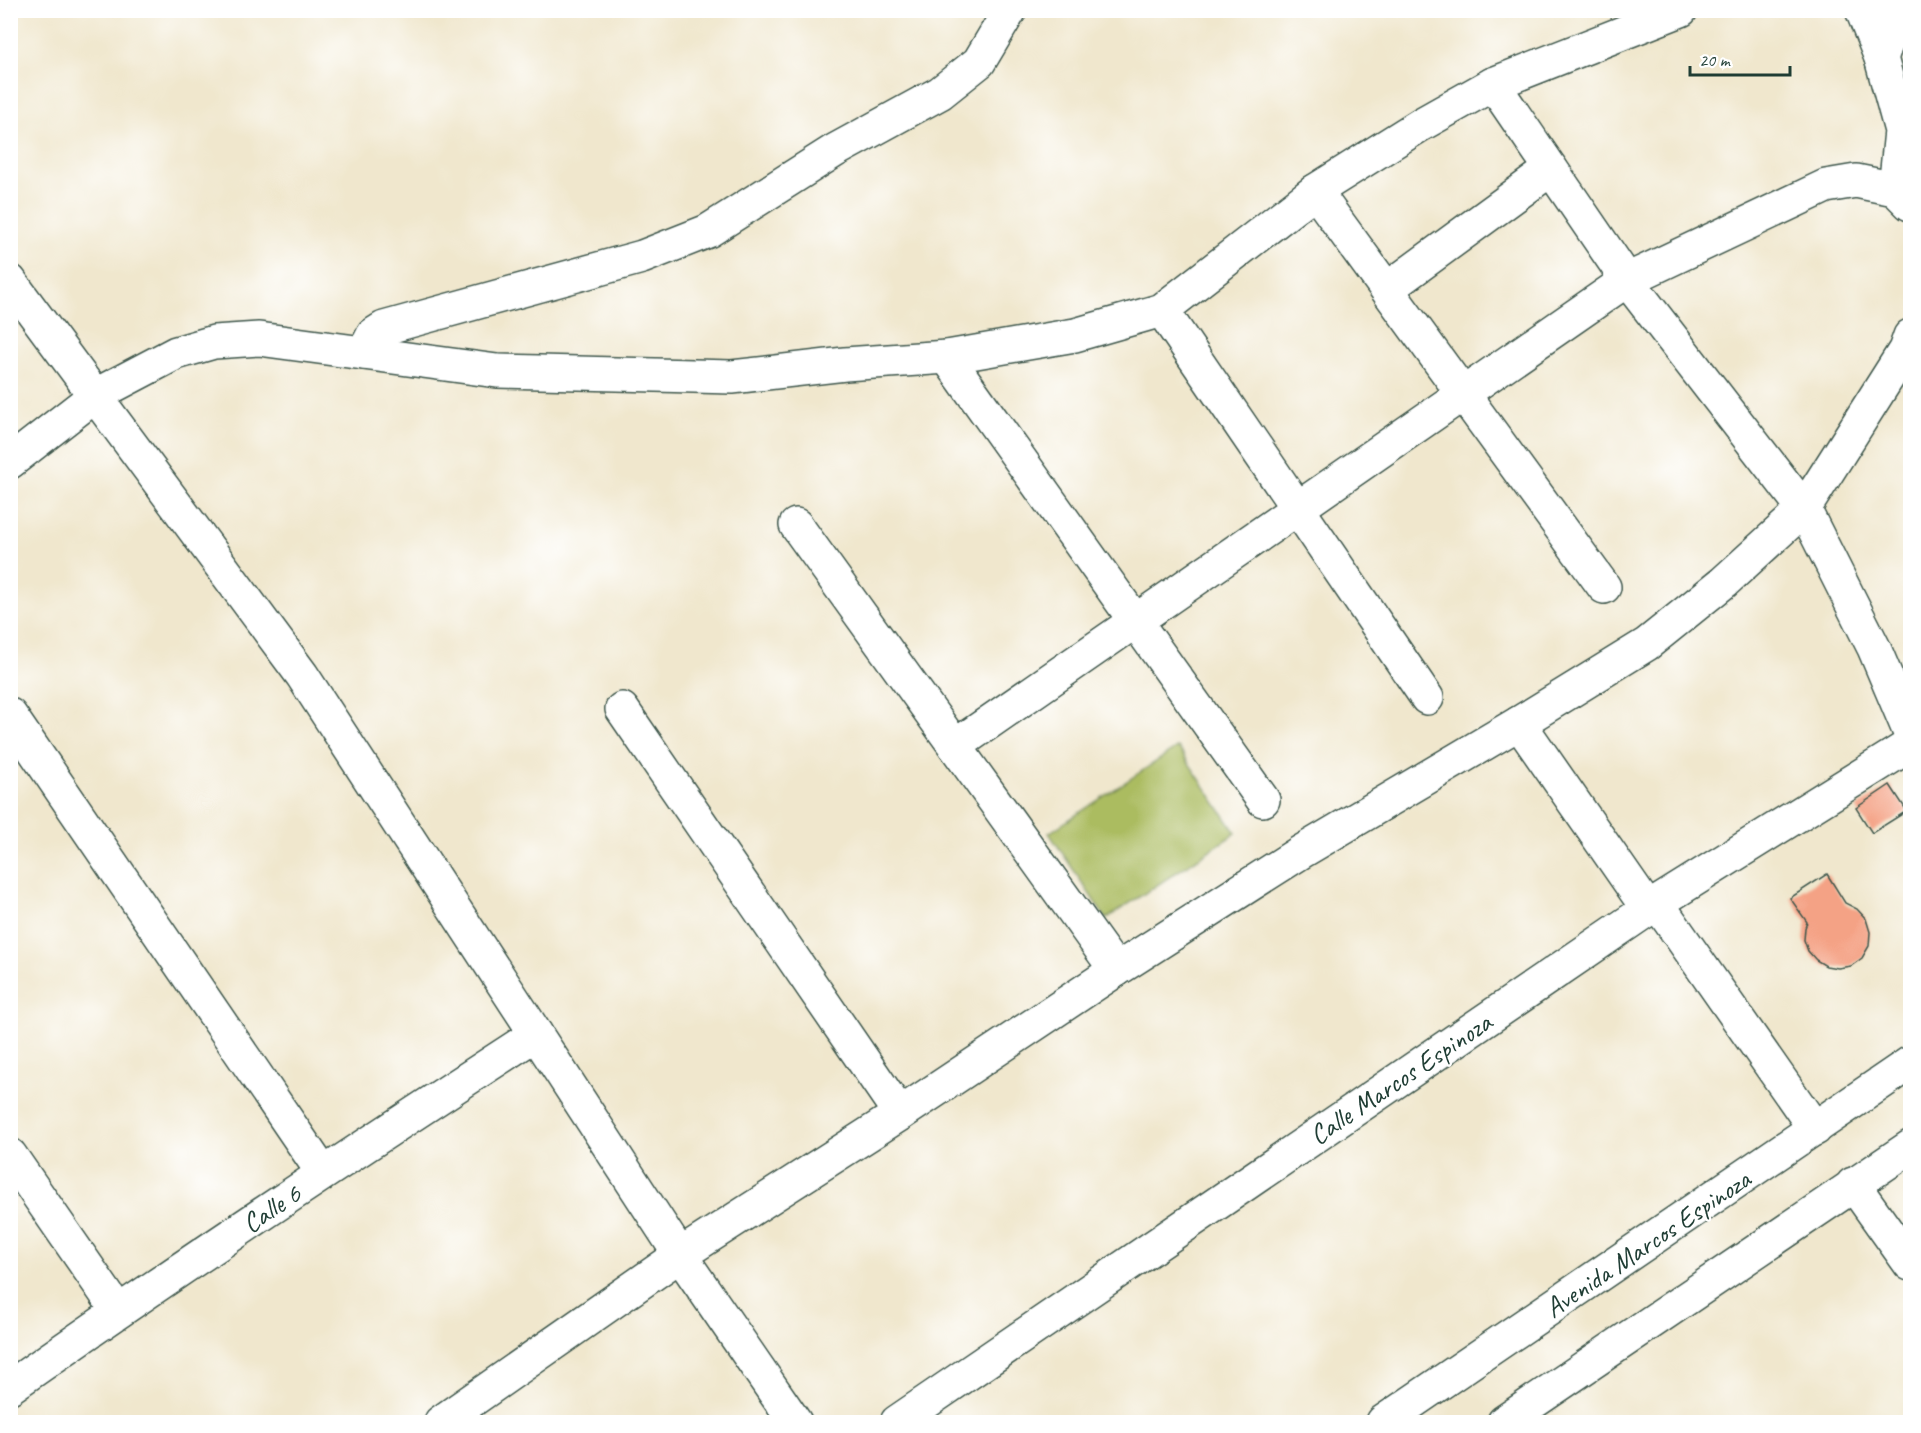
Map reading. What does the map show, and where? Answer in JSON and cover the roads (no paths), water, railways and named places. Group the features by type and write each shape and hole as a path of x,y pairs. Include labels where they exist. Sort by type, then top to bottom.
{"street":[{"path":"364,353 373,335 384,328 642,257 708,231 834,151 940,93 978,62 1010,10"},
{"path":"10,462 96,394 176,353 214,342 259,339 497,371 732,377 845,364 947,357 1075,335 1162,309 1315,191 1419,125 1493,84 1681,10"},
{"path":"955,746 1627,280 1826,186 1856,181 1903,196 1901,131 1881,58 1862,10"},
{"path":"1881,58 1893,25 1895,10"},
{"path":"1493,84 1627,280 1804,509 1874,648 1911,734"},
{"path":"1387,289 1551,169"},
{"path":"1315,191 1604,587"},
{"path":"10,281 96,394 302,675 680,1255 795,1422"},
{"path":"1162,309 1427,698"},
{"path":"441,1422 680,1255 900,1114 1116,970 1301,852 1647,644 1724,582 1804,509 1905,350 1911,336"},
{"path":"947,357 1263,800"},
{"path":"796,525 1116,970"},
{"path":"622,709 900,1114"},
{"path":"10,715 323,1173"},
{"path":"1519,723 1815,1129"},
{"name":"Calle Marcos Espinoza","path":"897,1422 1652,906 1911,745"},
{"name":"Calle 6","path":"10,1387 323,1173 536,1034"},
{"name":"Avenida Marcos Espinoza","path":"1383,1422 1911,1064"},
{"path":"1504,1422 1853,1184 1911,1147"},
{"path":"10,1155 118,1311"},
{"path":"1853,1184 1911,1264"}]}
